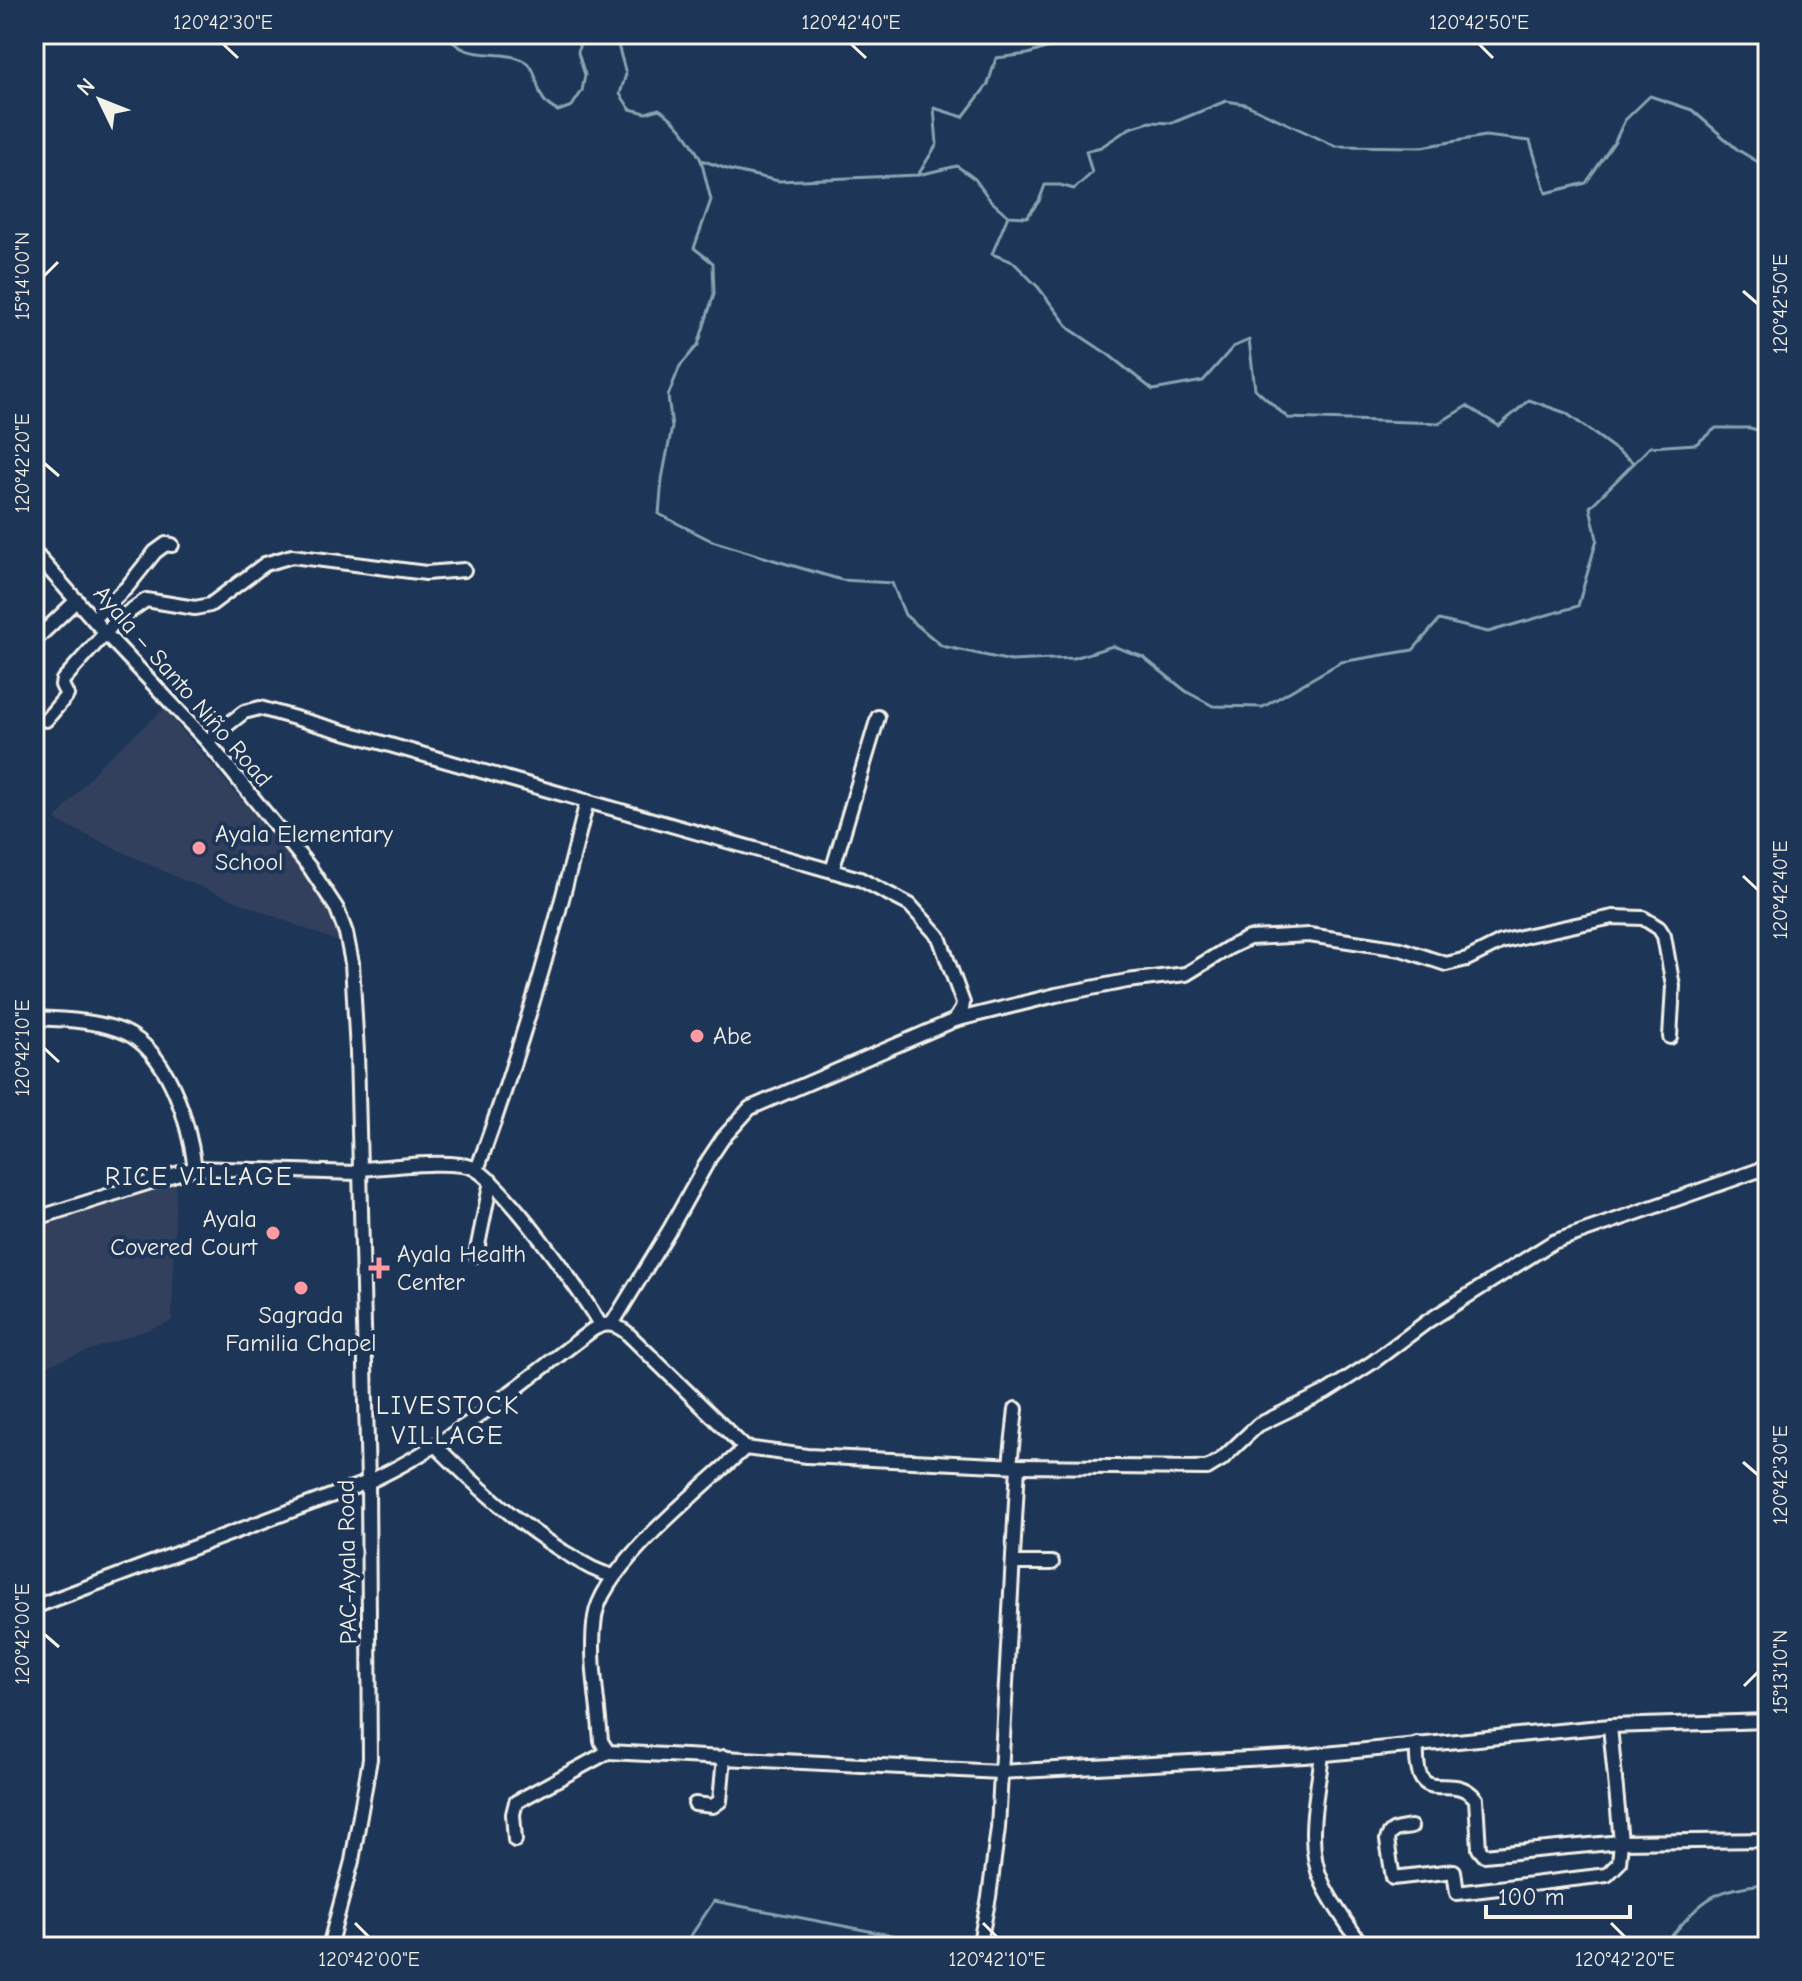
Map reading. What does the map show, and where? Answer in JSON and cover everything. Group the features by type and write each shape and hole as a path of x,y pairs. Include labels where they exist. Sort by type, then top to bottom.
{"street":[{"path":"93,619 127,587 155,552 166,544 172,545"},
{"name":"Ayala – Santo Niño Road","path":"35,555 207,741 310,868 337,909 352,963 357,1052 358,1171"},
{"path":"46,720 65,700 67,695 63,680 116,621 146,600 195,608 210,605 265,564 292,556 426,573 464,570"},
{"path":"34,641 77,600"},
{"path":"207,741 244,712 260,708 860,879 910,905 939,937 963,1003 955,1020"},
{"path":"832,871 878,717"},
{"path":"477,1170 531,1007 587,801"},
{"path":"34,1607 368,1482 436,1446 606,1325 670,1229 709,1159 746,1112 955,1020 1056,995 1127,981 1186,974 1230,947 1260,936 1296,934 1346,940 1413,952 1446,964 1467,959 1501,942 1598,919 1629,916 1652,922 1664,936 1673,986 1670,1037"},
{"path":"34,1018 70,1019 131,1035 154,1056 174,1090 191,1140 195,1168"},
{"path":"34,1219 195,1168 358,1171 451,1165 477,1170 517,1210 606,1325 633,1338 745,1448 807,1456 1014,1466 1207,1468 1222,1459 1258,1425 1326,1392 1428,1321 1553,1242 1768,1167"},
{"name":"PAC-Ayala Road","path":"329,1947 352,1861 370,1759 368,1482 358,1171"},
{"path":"476,1255 491,1181"},
{"path":"979,1947 998,1828 1013,1563 1016,1409"},
{"path":"436,1446 498,1506 599,1573 614,1576"},
{"path":"608,1752 601,1741 593,1648 595,1613 614,1576 645,1541 745,1448"},
{"path":"1013,1563 1052,1563"},
{"path":"515,1840 513,1814 516,1802 608,1752 1000,1772 1322,1755 1610,1726 1768,1721"},
{"path":"1411,1827 1389,1833 1387,1840 1393,1878 1454,1871 1457,1893 1607,1875 1619,1863 1621,1842 1610,1726"},
{"path":"1417,1744 1416,1767 1427,1785 1461,1788 1476,1799 1479,1849 1484,1855 1621,1842 1768,1840"},
{"path":"1322,1755 1313,1832 1316,1864 1323,1884 1363,1947"},
{"path":"695,1804 713,1806 720,1801 724,1757"}],"shaded area":[{"name":"Ayala Elementary School","path":"164,709 324,897 341,943 176,877 55,820 100,765"},
{"path":"176,1183 172,1321 34,1370 34,1228"}],"waterway":[{"path":"448,34 463,49 524,61 533,71 544,100 558,111 572,106 582,91 585,75 578,53 581,34"},
{"path":"615,34 626,74 620,94 630,109 646,113 659,109 666,114 693,145 701,160 779,181 918,175 957,166 975,179 990,200 1008,216 1027,217 1039,201 1045,185 1074,189 1092,173 1086,151 1101,147 1130,128 1150,122 1172,123 1226,101 1245,104 1335,146 1422,147 1485,136 1530,141 1546,193 1586,183 1615,141 1625,120 1650,96 1692,110 1738,150 1768,168"},
{"path":"918,175 937,144 934,108 963,117 988,84 996,58 1028,54 1061,43 1065,34"},
{"path":"701,160 711,200 694,248 713,263 714,294 698,345 680,366 668,396 672,427 659,514 712,541 787,564 842,580 892,583 905,615 942,646 1011,661 1074,658 1113,646 1143,657 1187,692 1213,706 1263,707 1341,662 1413,650 1439,620 1488,632 1578,606 1597,539 1590,507 1650,447 1696,444 1716,428 1750,428 1768,433"},
{"path":"1008,216 992,254 1013,262 1038,287 1070,329 1153,390 1203,381 1233,347 1249,340 1255,389 1288,418 1439,423 1467,406 1499,426 1529,400 1566,413 1634,463"},
{"path":"1662,1947 1706,1901 1731,1889 1768,1884"},
{"path":"673,1947 684,1946 714,1901 952,1947"}],"place":[{"name":"Ayala Elementary School","path":"199,848"},
{"name":"Abe","path":"697,1036"},
{"name":"Ayala Covered Court","path":"273,1233"},
{"name":"Ayala Health Center","path":"379,1268"},
{"name":"Sagrada Familia Chapel","path":"301,1288"}],"district":[{"name":"RICE VILLAGE","path":"199,1176"},
{"name":"LIVESTOCK VILLAGE","path":"448,1420"}]}
